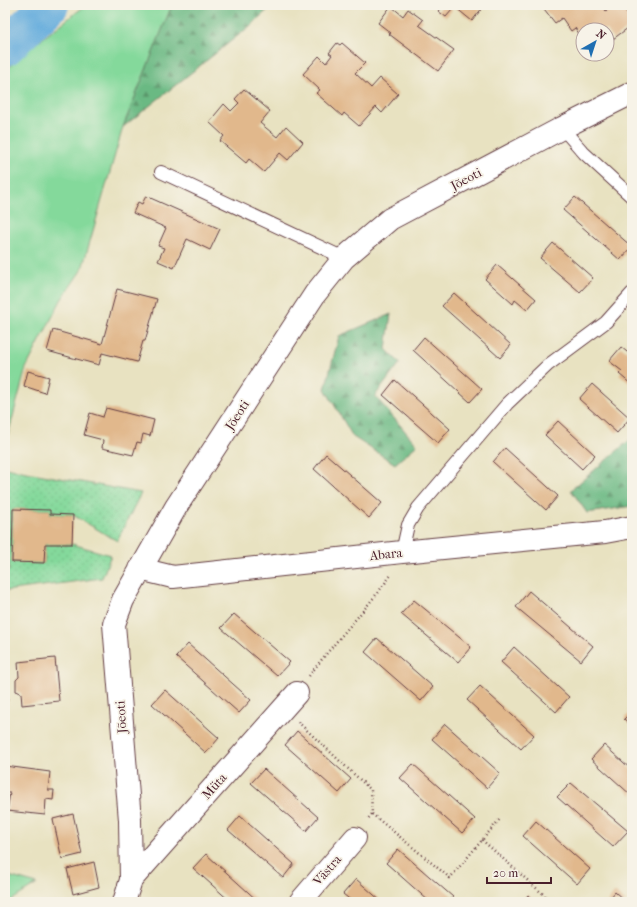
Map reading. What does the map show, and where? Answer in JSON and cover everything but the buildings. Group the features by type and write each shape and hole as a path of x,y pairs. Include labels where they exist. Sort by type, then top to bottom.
{"street":[{"name":"Jõeoti","path":"124,902 131,880 130,820 114,624 123,600 176,507 315,294 344,258 390,220 562,128 632,93"},
{"name":"Abara","path":"140,569 173,578 402,552 605,532 632,527"},
{"name":"Müta","path":"131,880 290,701"},
{"name":"Västra","path":"300,902 355,838"}],"lane":[{"path":"562,128 584,153 632,197"},
{"path":"161,172 344,258"},
{"path":"402,552 408,525 418,508 507,404 548,365 606,322 632,293"}],"path":[{"path":"355,838 372,814 371,790 290,701 330,647 376,595 394,572"},
{"path":"372,814 450,878 500,819"},
{"path":"482,840 552,902"}],"green space":[{"path":"86,5 172,5 123,127 82,269 61,300 26,368 5,446 5,71 30,48"},
{"path":"172,5 273,5 250,26 123,127"},
{"path":"391,314 386,349 400,363 375,396 417,445 395,464 353,437 325,389 339,336"},
{"path":"632,438 632,506 587,513 571,490"},
{"path":"5,468 141,493 117,541 73,515 50,514 50,510 13,509 12,562 44,563 45,544 72,544 111,555 102,578 5,591 5,570 9,570 9,563 5,562"},
{"path":"5,875 37,884 9,902 5,902"}],"waterway":[{"path":"5,47 50,5"}]}
